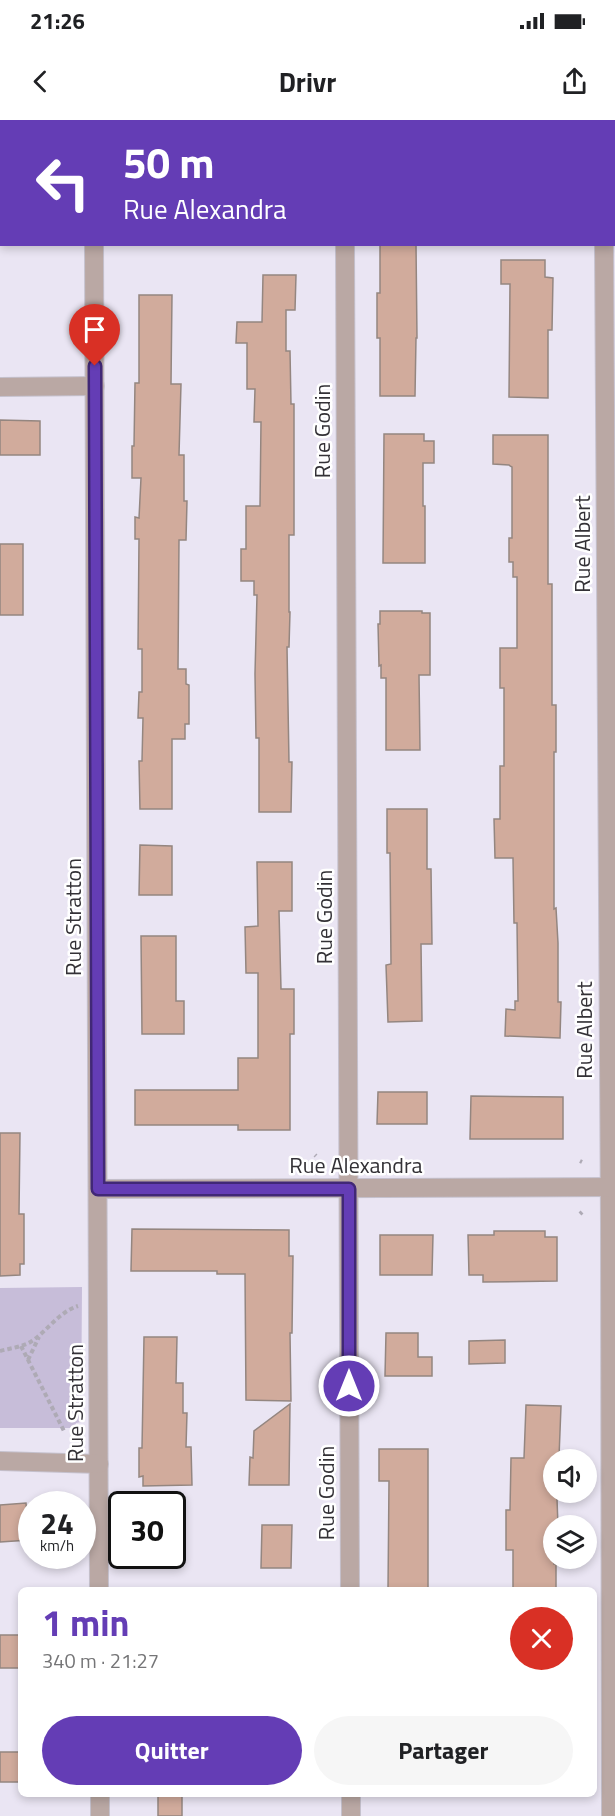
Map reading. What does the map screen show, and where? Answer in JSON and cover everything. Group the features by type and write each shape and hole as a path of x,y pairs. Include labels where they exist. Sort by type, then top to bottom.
{"street":[{"name":"Rue Stratton","path":"94,246 99,1587"},
{"name":"Rue Godin","path":"345,246 350,1587"},
{"name":"Rue Albert","path":"604,246 612,1187 611,1816"},
{"path":"0,387 95,386"},
{"name":"Rue Alexandra","path":"98,1189 612,1187"},
{"path":"0,1461 99,1464"},
{"path":"100,1797 100,1816"},
{"path":"351,1797 351,1816"}],"path":[{"path":"0,1351 31,1341 68,1309 81,1305"},
{"path":"28,1359 40,1333"},
{"path":"21,1346 64,1431"}],"shaded area":[{"path":"82,1287 81,1422 71,1428 0,1428 0,1288"}],"building":[{"path":"380,246 416,246 415,396 380,396 377,293 380,293"},
{"path":"501,260 545,260 545,277 553,278 552,330 548,330 548,398 509,397 510,284 501,284"},
{"path":"263,275 296,275 295,310 286,310 286,351 290,351 291,404 294,404 294,535 289,535 290,612 289,647 287,647 289,762 292,762 291,812 259,812 259,738 256,738 255,674 257,595 254,595 254,581 241,581 241,549 246,549 246,506 260,506 261,422 254,422 255,389 247,389 247,343 236,343 237,322 262,322"},
{"path":"139,295 172,295 171,384 181,384 179,455 184,455 184,501 187,501 186,540 179,540 178,669 186,669 186,684 189,685 189,724 185,724 185,739 172,739 172,809 140,809 139,761 142,761 143,718 138,718 139,692 142,692 142,649 138,649 139,539 135,539 135,517 139,518 141,478 132,478 135,383 139,383"},
{"path":"0,420 40,421 40,455 0,455"},
{"path":"384,434 424,434 424,441 434,441 434,463 423,463 425,563 383,563"},
{"path":"493,435 548,435 548,584 552,584 552,705 556,705 554,909 556,908 558,943 558,1002 561,1002 560,1038 505,1036 506,1009 515,1010 515,1001 518,1001 517,923 514,923 513,858 495,858 494,819 500,819 500,766 504,766 504,688 500,688 500,648 517,648 517,577 513,577 513,562 509,562 509,538 512,538 512,467 493,464"},
{"path":"0,544 23,544 23,615 0,615"},
{"path":"380,611 430,613 430,675 419,675 420,750 386,750 386,678 381,678 381,665 379,666"},
{"path":"387,809 427,809 427,869 431,869 432,944 421,944 422,1021 388,1022 386,965 391,964 390,853 387,853"},
{"path":"140,845 172,846 172,895 139,895"},
{"path":"257,862 292,862 292,911 279,911 281,989 294,989 294,1034 290,1034 290,1130 238,1130 238,1125 135,1125 135,1090 238,1090 238,1058 258,1058 258,973 246,973 245,927 258,926"},
{"path":"141,936 176,936 176,1001 184,1001 184,1034 142,1034"},
{"path":"378,1092 427,1092 427,1124 377,1124"},
{"path":"471,1096 563,1097 563,1139 470,1139"},
{"path":"0,1133 20,1133 19,1214 24,1214 24,1264 20,1264 20,1275 0,1276"},
{"path":"132,1229 289,1230 289,1256 293,1256 292,1333 290,1333 291,1401 246,1400 245,1274 217,1274 217,1271 131,1271"},
{"path":"494,1231 545,1231 545,1237 557,1237 557,1281 483,1282 483,1275 469,1275 468,1235 494,1235"},
{"path":"380,1235 433,1235 432,1275 380,1275"},
{"path":"386,1333 418,1333 418,1357 432,1357 432,1376 385,1376"},
{"path":"144,1337 177,1337 176,1383 183,1383 183,1413 187,1413 186,1447 191,1447 192,1485 143,1486 143,1476 139,1477 139,1448 142,1448"},
{"path":"505,1340 505,1363 469,1364 469,1341"},
{"path":"290,1404 289,1485 249,1485 254,1431"},
{"path":"526,1405 561,1406 559,1449 543,1449 543,1503 557,1503 558,1515 543,1515 543,1569 556,1569 556,1587 513,1587 513,1550 506,1550 506,1510 510,1510 511,1458 524,1458"},
{"path":"379,1449 428,1449 428,1587 388,1587 389,1481 379,1481"},
{"path":"18,1504 18,1541 0,1542 0,1505"},
{"path":"262,1525 292,1525 291,1568 261,1568"},
{"path":"0,1635 18,1635 18,1668 0,1668"},
{"path":"0,1752 18,1752 18,1782 0,1782"},
{"path":"158,1797 182,1797 182,1816 158,1816"}],"route":[{"path":"95,366 98,1189 349,1189 349,1386"}]}
